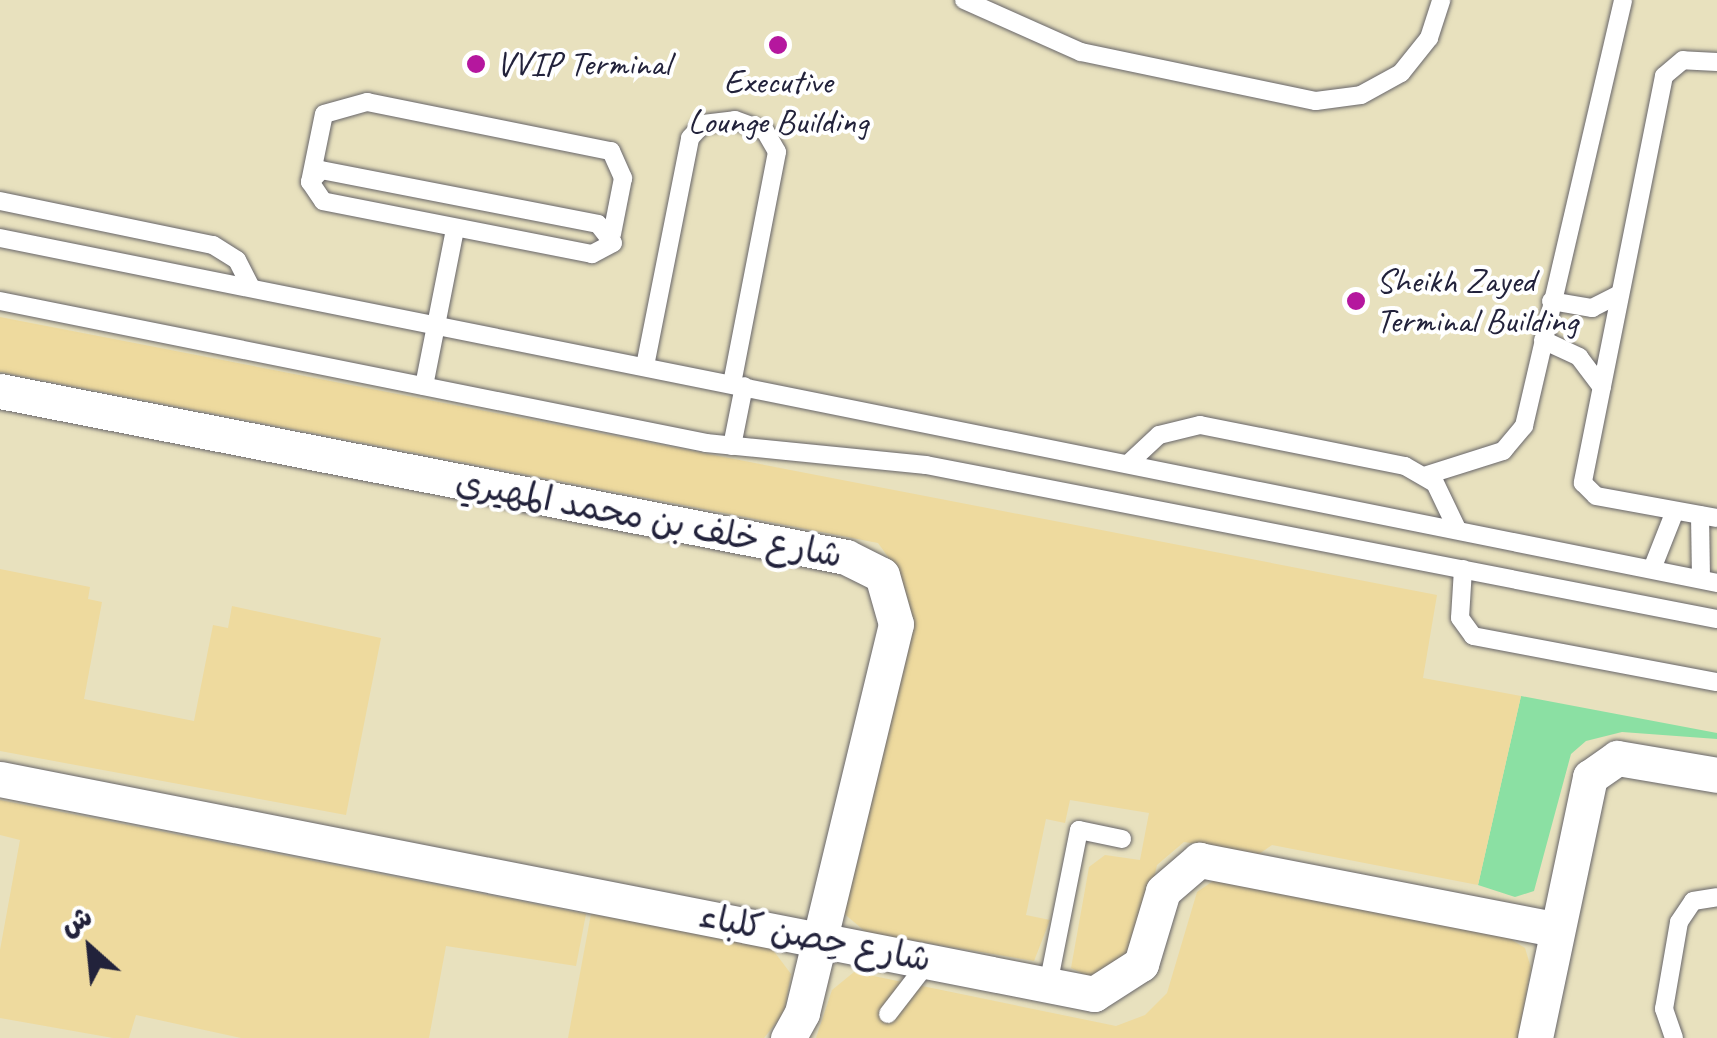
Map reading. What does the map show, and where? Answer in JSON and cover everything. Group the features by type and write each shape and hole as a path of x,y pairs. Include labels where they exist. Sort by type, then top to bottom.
{"street":[{"name":"شارع خلف بن محمد المهيري","path":"0,391 865,563 888,586 896,624 788,1038"},
{"path":"1534,1038 1556,928 1601,765 1617,758 1717,775"},
{"name":"شارع حِصن كلباء","path":"0,779 1094,994 1124,983 1150,943 1163,890 1199,860 1556,928"}],"lane":[{"path":"964,0 1082,52 1316,101 1361,95 1401,73 1429,38 1441,0"},
{"path":"1128,463 1159,434 1200,425 1427,475 1503,451 1520,436 1622,0"},
{"path":"0,238 1709,581 1709,517 1585,490 1664,76 1683,60 1717,62"},
{"path":"367,102 611,151 622,178 612,234 600,255 455,229 324,201 310,182 324,114 367,102"},
{"path":"644,366 690,138 702,124 735,120 762,128 777,152 738,385 732,446"},
{"path":"310,182 329,170 612,234"},
{"path":"0,201 213,245 237,260 251,288"},
{"path":"424,386 455,229"},
{"path":"1551,302 1592,308 1620,294"},
{"path":"0,300 732,446 926,465 1717,619"},
{"path":"1543,340 1579,357 1602,387"},
{"path":"1427,475 1456,529"},
{"path":"1652,570 1675,510"},
{"path":"1464,569 1460,618 1473,636 1717,682"},
{"path":"1048,985 1079,830 1122,839"},
{"path":"1674,1038 1664,1009 1679,922 1694,901 1717,898"},
{"path":"888,1014 929,961"}],"green space":[{"path":"1521,696 1717,733 1717,739 1622,732 1586,741 1571,754 1534,891 1515,897 1478,885"}],"sand":[{"path":"0,317 1437,595 1423,678 1521,696 1478,885 1272,845 1259,854 1184,842 1157,865 1137,954 1092,978 1071,968 1089,867 1105,855 1140,860 1149,813 1070,800 1065,823 1046,819 1026,915 1050,920 1034,961 867,933 841,911 845,858 861,849 905,628 899,572 878,543 0,372"},
{"path":"0,569 90,587 88,599 102,602 84,699 194,721 213,625 228,628 232,606 381,638 346,815 0,751"},
{"path":"0,800 586,914 576,966 446,946 429,1038 241,1038 136,1015 129,1038 113,1038 0,1018 0,950 20,840 0,835"},
{"path":"1216,879 1507,937 1525,948 1531,968 1518,1038 816,1038 832,990 854,972 1116,1026 1145,1015 1167,993 1197,892"},
{"path":"591,914 770,946 791,974 784,1013 764,1038 568,1038"}],"place":[{"name":"Executive Lounge Building","path":"778,45"},
{"name":"VVIP Terminal","path":"476,64"},
{"name":"Sheikh Zayed Terminal Building","path":"1356,301"}]}
